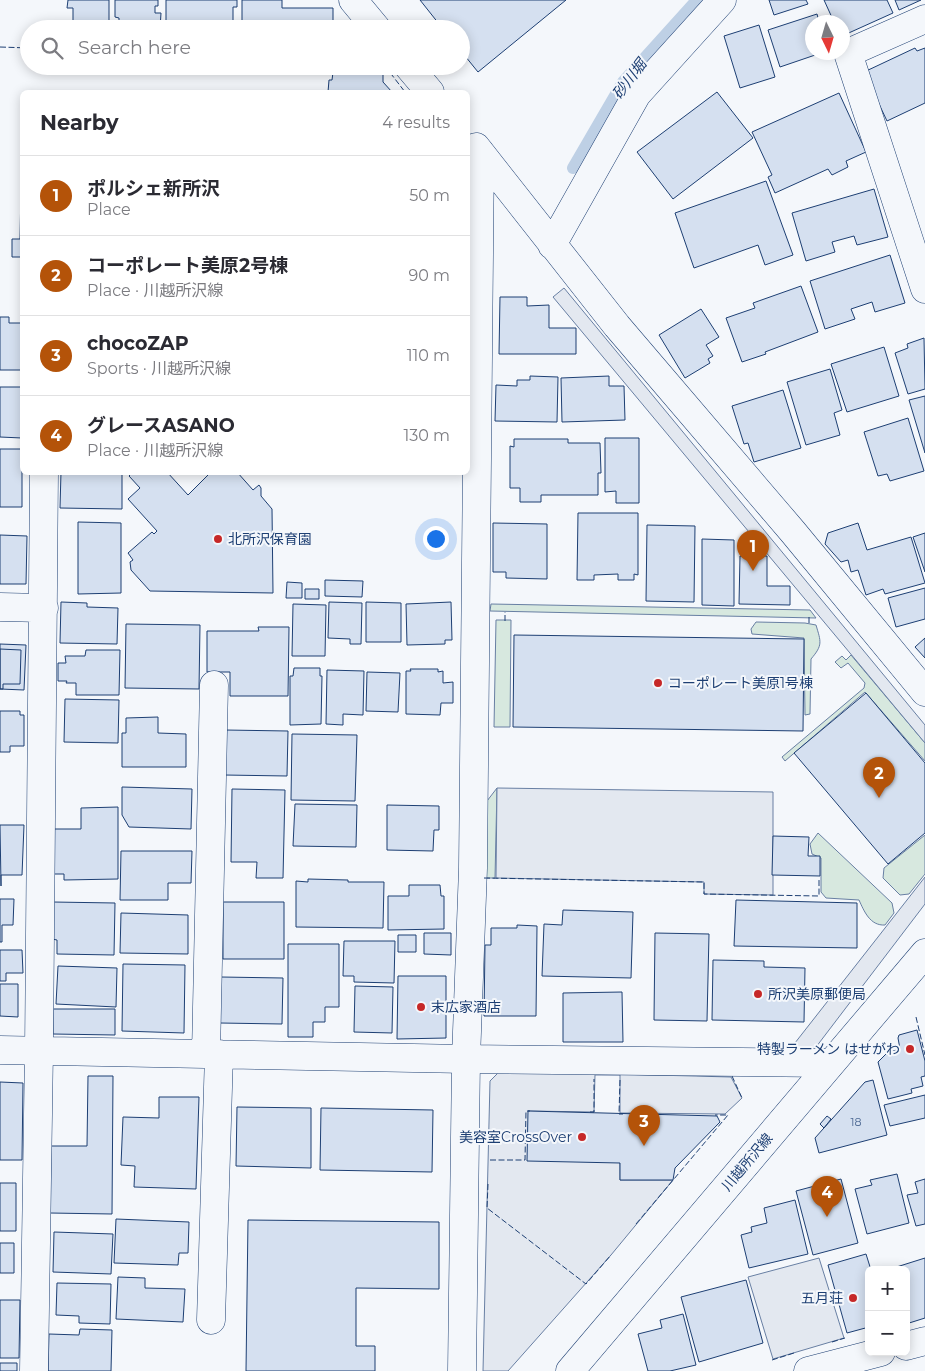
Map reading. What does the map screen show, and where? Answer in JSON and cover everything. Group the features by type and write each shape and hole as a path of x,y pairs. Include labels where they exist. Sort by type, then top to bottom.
{"street":[{"path":"353,0 370,20"},
{"path":"552,245 637,94 722,0"},
{"path":"925,19 848,53 925,289"},
{"path":"416,75 428,90"},
{"path":"474,144 622,332 793,532 925,692"},
{"path":"462,1371 466,1059 473,868 474,144"},
{"path":"34,1371 44,475"},
{"path":"0,607 44,608"},
{"path":"211,1320 214,685"},
{"name":"川越所沢線","path":"570,1371 925,953"},
{"path":"0,1050 466,1059 830,1063"},
{"path":"910,1345 925,1341"},
{"path":"808,1371 866,1356"}],"shaded area":[{"path":"564,288 925,725 925,743 553,297"},
{"path":"491,604 810,610 816,618 490,611"},
{"path":"496,620 511,620 510,727 494,727"},
{"path":"756,622 816,625 820,643 818,650 811,659 810,714 805,715 804,638 752,634 751,629"},
{"path":"851,655 925,743 925,761 865,692 785,761 782,757 864,688 865,683 848,663 841,668 835,662 842,656 846,660"},
{"path":"497,788 495,878 485,878 487,801"},
{"path":"497,788 773,792 773,895 704,894 704,882 496,878"},
{"path":"818,833 892,903 894,913 885,925 875,923 865,913 859,900 826,898 821,892 821,858 812,854 810,844"},
{"path":"925,835 925,874 909,894 900,895 883,878 884,868"},
{"path":"925,877 925,904 813,1051 791,1048"},
{"path":"500,1071 731,1077 742,1098 725,1114 620,1113 620,1075 595,1075 594,1112 528,1111 620,1163 620,1180 673,1180 611,1255 508,1371 483,1371 490,1081"},
{"path":"819,1258 844,1338 773,1359 748,1277"}],"building":[{"path":"68,0 109,0 109,20 73,20 73,8 67,8"},
{"path":"115,0 158,0 158,6 155,6 155,13 161,13 161,20 119,20 119,18 115,17"},
{"path":"166,0 237,0 237,7 233,7 233,20 166,20"},
{"path":"242,0 282,0 282,8 333,8 333,20 242,20"},
{"path":"420,0 566,0 478,72 470,62 470,20 436,20"},
{"path":"769,0 806,0 808,4 774,15"},
{"path":"824,0 887,0 893,13 850,32 850,15 831,15"},
{"path":"895,0 921,0 899,10"},
{"path":"805,18 805,58 780,67 768,30"},
{"path":"759,25 775,77 740,88 724,36"},
{"path":"915,48 917,51 925,48 925,103 887,121 864,72"},
{"path":"333,75 383,75 383,82 390,90 328,90 329,80 332,80"},
{"path":"717,92 753,138 673,199 637,152"},
{"path":"839,93 866,152 846,161 848,167 832,175 828,169 775,193 768,177 772,175 752,132"},
{"path":"766,181 793,255 765,265 758,245 694,268 675,213"},
{"path":"874,189 888,237 857,245 854,236 832,242 835,252 806,261 792,213"},
{"path":"12,239 20,239 20,257 12,257"},
{"path":"890,255 905,303 875,312 872,302 851,309 855,319 825,329 810,281"},
{"path":"801,286 818,332 742,362 726,318 755,308 753,303"},
{"path":"500,297 527,297 527,306 549,305 549,328 576,328 576,354 499,354"},
{"path":"701,309 719,337 706,345 713,356 708,359 710,363 685,378 659,335"},
{"path":"0,317 9,317 9,323 20,323 20,370 0,370"},
{"path":"924,338 925,389 908,394 895,353 908,348 907,344"},
{"path":"884,347 899,396 847,412 831,364"},
{"path":"830,369 842,410 834,413 840,435 806,445 787,382"},
{"path":"530,376 558,377 557,422 495,421 496,385 517,386 517,380 530,380"},
{"path":"609,376 609,386 624,386 625,420 562,422 561,378"},
{"path":"0,387 20,387 20,438 0,437"},
{"path":"783,390 801,448 754,462 748,443 744,444 732,406"},
{"path":"925,396 925,453 909,400"},
{"path":"908,418 924,471 890,481 887,474 878,476 864,432"},
{"path":"605,438 639,438 639,503 616,503 616,491 605,492"},
{"path":"514,439 568,439 568,443 600,443 601,473 598,473 598,495 541,495 541,502 520,502 520,488 510,488 510,446 514,447"},
{"path":"0,449 20,449 22,507 0,507"},
{"path":"61,475 122,475 122,509 60,508"},
{"path":"170,475 188,495 208,475 240,475 253,490 259,485 261,496 272,509 273,593 150,591 131,570 130,562 133,560 128,553 152,532 154,534 157,531 128,499 140,488 129,476"},
{"path":"578,513 638,513 638,575 634,574 634,580 618,580 618,574 594,575 594,580 577,580"},
{"path":"78,522 121,523 121,593 78,594"},
{"path":"493,523 547,524 547,579 506,578 506,572 493,572"},
{"path":"858,523 867,550 911,537 925,583 885,594 883,589 866,595 858,570 851,572 848,560 841,562 825,544 828,533"},
{"path":"647,525 695,526 694,602 646,601"},
{"path":"925,533 925,572 913,537"},
{"path":"0,535 27,536 26,584 0,584"},
{"path":"702,539 734,540 734,606 702,605"},
{"path":"740,556 767,556 767,586 790,586 790,605 739,604"},
{"path":"325,580 363,581 362,597 325,596"},
{"path":"287,582 302,583 302,598 286,598"},
{"path":"925,588 925,619 896,627 888,598"},
{"path":"305,589 319,589 319,599 305,599"},
{"path":"61,602 87,603 87,607 118,608 117,644 60,643"},
{"path":"329,602 362,603 361,644 350,644 350,639 328,638"},
{"path":"366,602 401,603 401,642 366,642"},
{"path":"451,602 452,640 445,640 445,644 407,645 406,604"},
{"path":"293,604 326,605 325,656 292,656"},
{"path":"126,624 200,625 199,689 125,688"},
{"path":"258,627 289,627 288,696 230,696 230,672 207,672 207,631 259,631"},
{"name":"コーポレート美原1号棟","path":"514,635 804,639 803,731 513,727"},
{"path":"925,638 925,658 915,647"},
{"path":"0,644 26,645 24,690 0,689"},
{"path":"0,649 21,650 20,684 3,684 3,689 0,689"},
{"path":"86,650 120,650 119,695 76,695 76,683 58,681 58,663 66,663 65,656 85,656"},
{"path":"294,668 320,668 320,676 322,676 321,724 290,725 290,676 293,676"},
{"path":"410,669 438,669 438,672 443,671 443,683 453,682 453,703 441,703 440,715 406,714 406,671 411,671"},
{"path":"327,670 364,671 363,715 343,714 343,725 326,724"},
{"path":"367,672 400,673 398,712 366,711"},
{"path":"866,693 925,763 925,833 888,864 794,753"},
{"path":"65,699 119,700 118,743 64,742"},
{"path":"0,711 20,711 20,715 24,715 24,746 10,746 10,752 0,752"},
{"path":"158,717 158,733 186,734 186,767 122,767 122,733 126,733 126,718"},
{"path":"225,730 288,731 287,776 224,775"},
{"path":"292,734 357,735 355,801 291,800"},
{"path":"122,787 192,789 191,829 129,827 122,815"},
{"path":"232,789 285,790 283,878 256,878 257,862 231,862"},
{"path":"295,804 357,805 356,847 293,846"},
{"path":"387,805 439,806 439,830 434,830 433,851 387,850"},
{"path":"118,807 118,879 64,880 64,874 54,874 53,829 81,829 81,808"},
{"path":"0,825 24,825 22,875 1,875 1,886"},
{"path":"773,836 809,837 808,856 820,856 820,876 772,875"},
{"path":"121,851 192,851 191,883 168,883 168,900 120,900"},
{"path":"308,879 384,882 383,928 296,927 296,881 308,882"},
{"path":"409,885 440,885 441,896 444,896 444,929 388,930 388,896 409,896"},
{"path":"0,899 14,899 13,925 2,925 2,942 0,942"},
{"path":"736,900 857,903 857,948 734,946"},
{"path":"53,902 115,903 114,955 57,954 57,940 52,939"},
{"path":"223,902 284,902 284,959 223,959"},
{"path":"563,910 633,912 631,978 542,976 544,924 562,925"},
{"path":"121,913 188,915 188,954 120,953"},
{"path":"517,925 537,926 536,1016 484,1016 485,945 491,945 491,928 517,928"},
{"path":"424,933 451,933 451,955 424,954"},
{"path":"655,933 709,934 707,1021 654,1020"},
{"path":"398,935 416,935 416,952 398,952"},
{"path":"344,941 395,941 394,983 354,982 354,976 343,976"},
{"path":"288,944 339,944 339,1007 325,1007 325,1022 313,1022 313,1037 288,1037"},
{"path":"0,950 22,950 23,973 6,973 6,981 0,981"},
{"name":"所沢美原郵便局","path":"713,960 764,961 764,967 805,968 804,1022 712,1020"},
{"path":"123,964 185,965 184,1033 122,1031"},
{"path":"58,966 117,968 116,1007 56,1004"},
{"name":"末広家酒店","path":"398,976 446,976 446,1038 397,1039"},
{"path":"221,977 283,978 282,1024 220,1023"},
{"path":"0,984 18,984 18,1017 0,1016"},
{"path":"355,986 393,987 392,1033 354,1032"},
{"path":"622,992 623,1042 563,1042 563,993"},
{"path":"53,1009 115,1009 115,1035 53,1034"},
{"path":"917,1030 925,1061 925,1076 921,1077 923,1086 911,1089 912,1093 888,1099 878,1062 887,1053 900,1049 899,1035"},
{"path":"88,1076 113,1076 112,1214 50,1213 51,1146 87,1146"},
{"path":"873,1080 887,1135 819,1153 815,1138 865,1082"},
{"path":"0,1082 23,1083 22,1160 0,1160"},
{"path":"925,1095 925,1118 890,1126 884,1105"},
{"path":"159,1097 199,1097 196,1189 134,1187 135,1166 121,1165 123,1117 159,1118"},
{"path":"237,1107 311,1108 311,1168 236,1166"},
{"path":"321,1108 433,1110 432,1172 320,1170"},
{"path":"528,1111 717,1116 720,1122 675,1168 673,1180 620,1180 620,1163 527,1161"},
{"path":"827,1116 831,1119 824,1128 820,1124"},
{"path":"897,1174 909,1223 867,1234 855,1189 872,1185 870,1180"},
{"path":"841,1179 858,1243 813,1255 796,1191"},
{"path":"925,1179 925,1224 916,1226 907,1195 918,1193 915,1182"},
{"path":"0,1183 16,1183 16,1231 0,1231"},
{"path":"795,1200 808,1254 749,1268 741,1235 752,1232 751,1227 767,1223 764,1208"},
{"path":"116,1219 189,1222 188,1253 179,1253 178,1265 114,1263"},
{"path":"248,1220 439,1222 439,1289 356,1288 356,1346 375,1346 375,1371 246,1371"},
{"path":"54,1232 113,1234 111,1274 53,1272"},
{"path":"0,1243 14,1243 14,1273 0,1273"},
{"name":"五月荘","path":"866,1254 870,1266 865,1266 865,1328 847,1333 828,1265"},
{"path":"925,1258 925,1318 910,1323 910,1266 900,1266"},
{"path":"118,1277 145,1278 145,1288 185,1289 183,1322 116,1319"},
{"path":"746,1280 763,1343 699,1362 681,1297"},
{"path":"57,1283 111,1284 110,1324 79,1323 79,1316 56,1315"},
{"path":"0,1300 20,1300 19,1358 0,1358"},
{"path":"683,1314 696,1365 670,1371 648,1371 638,1334 662,1328 660,1320"},
{"path":"80,1329 112,1330 111,1371 48,1371 49,1334 79,1335"},
{"path":"0,1363 17,1363 17,1371 0,1371"}],"waterway":[{"name":"砂川堀","path":"573,168 623,82 697,0"}],"fence":[{"path":"0,47 20,48"},
{"path":"392,75 403,90"},
{"path":"505,612 505,621"},
{"path":"809,617 809,624"},
{"path":"484,878 704,882 704,894 819,896 819,879"},
{"path":"916,1017 925,1055"},
{"path":"732,1076 742,1098"},
{"path":"590,1112 594,1112 594,1079"},
{"path":"620,1080 619,1114 623,1114"},
{"path":"490,1160 525,1160 526,1111 530,1111"},
{"path":"636,1224 728,1115 715,1115"},
{"path":"488,1184 487,1208 586,1284 611,1255"},
{"path":"832,1342 845,1338"},
{"path":"772,1360 794,1353"}],"place":[{"name":"北所沢保育園","path":"218,539"},
{"name":"ポルシェ新所沢","path":"753,571"},
{"name":"コーポレート美原1号棟","path":"658,683"},
{"name":"コーポレート美原2号棟","path":"879,798"},
{"name":"所沢美原郵便局","path":"758,994"},
{"name":"末広家酒店","path":"421,1007"},
{"name":"特製ラーメン はせがわ","path":"910,1049"},
{"name":"美容室CrossOver","path":"582,1137"},
{"name":"chocoZAP","path":"644,1146"},
{"name":"グレースASANO","path":"827,1217"},
{"name":"五月荘","path":"853,1298"}]}
